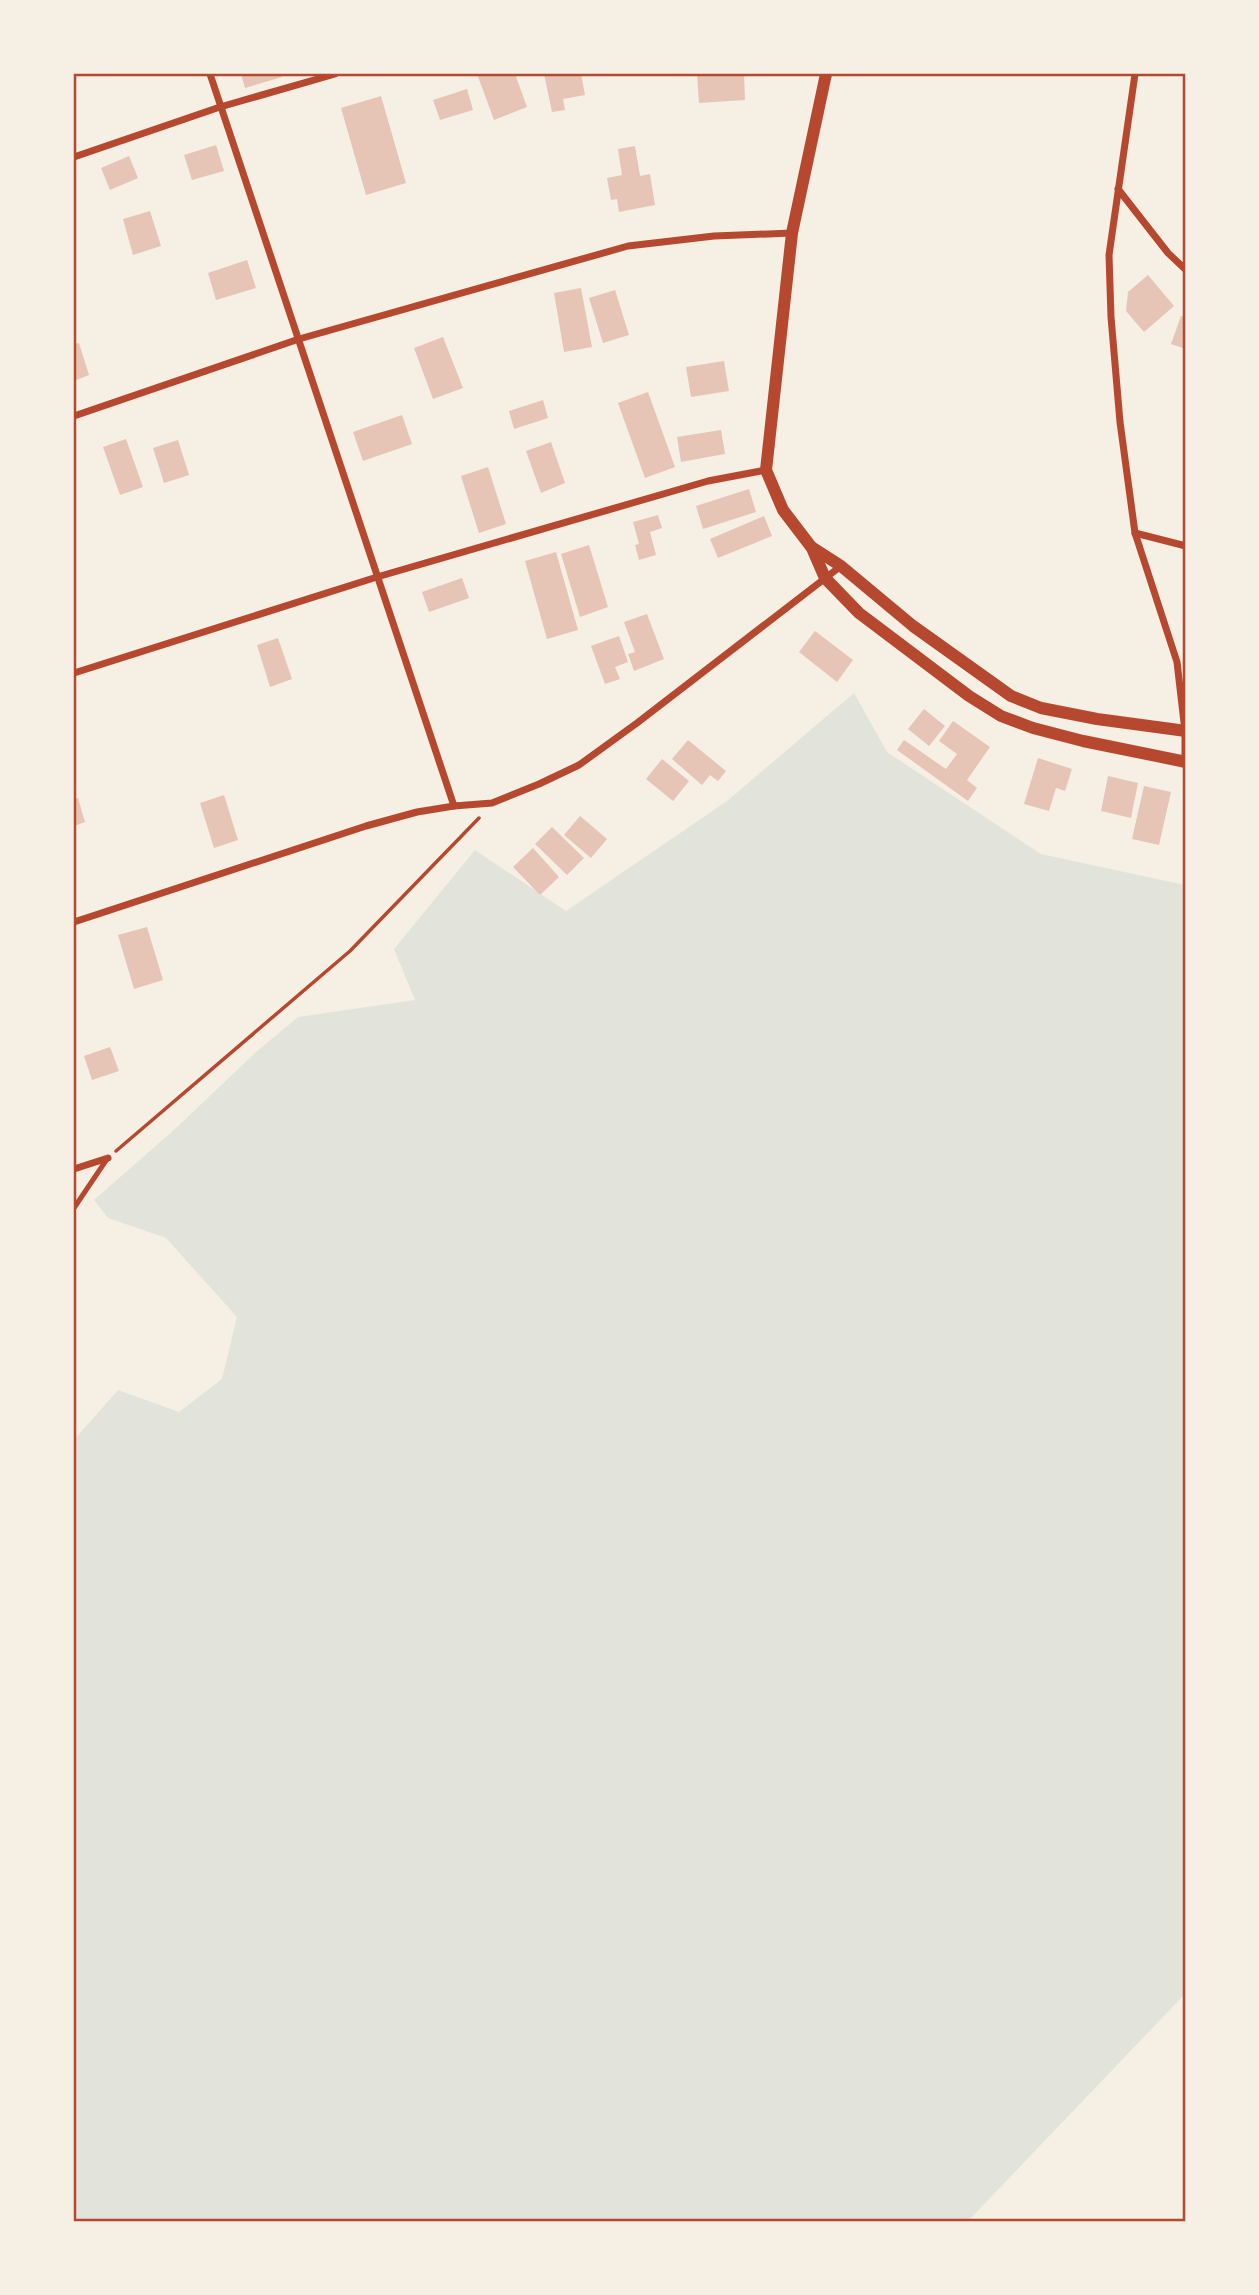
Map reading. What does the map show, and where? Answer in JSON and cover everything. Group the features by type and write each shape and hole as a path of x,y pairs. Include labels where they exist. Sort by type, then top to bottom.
{"street":[{"path":"210,74 454,806"},
{"path":"74,157 220,107 335,74"},
{"path":"826,74 792,233 766,470 783,510 812,548 825,578 859,613 969,696 1001,716 1058,734 1185,762 1185,731 1177,662 1135,533 1120,422 1111,317 1109,255 1135,74"},
{"path":"1118,189 1168,253 1185,270"},
{"path":"74,416 299,339 628,246 714,236 792,233"},
{"path":"74,673 377,577 708,481 766,470"},
{"path":"1135,533 1185,546"},
{"path":"812,548 841,566 913,626 1011,696 1041,708 1185,731"},
{"path":"74,922 366,826 417,812 492,803 579,765 841,566"},
{"path":"74,1169 108,1158"}],"lane":[{"path":"74,1208 108,1158"}],"path":[{"path":"108,1158 350,951 492,803"}],"shaded area":[{"path":"854,693 887,752 1041,854 1185,885 1185,1994 968,2221 74,2222 74,1440 118,1390 179,1412 222,1379 237,1317 166,1238 108,1218 94,1200 298,1017 415,1000 394,949 475,850 566,911 727,801"}],"building":[{"path":"241,74 281,74 282,77 245,88"},
{"path":"477,74 515,74 527,107 494,120"},
{"path":"544,74 581,74 585,95 563,99 565,110 552,112"},
{"path":"697,74 744,74 745,100 699,103"},
{"path":"467,89 473,110 440,120 433,100"},
{"path":"381,96 406,183 366,195 341,108"},
{"path":"216,145 224,171 192,180 184,155"},
{"path":"635,146 640,176 650,174 655,205 619,212 617,199 611,200 607,178 622,175 618,149"},
{"path":"129,156 138,178 110,190 101,168"},
{"path":"150,211 161,246 133,255 123,219"},
{"path":"247,260 256,288 216,300 208,273"},
{"path":"1148,275 1174,306 1144,332 1126,311 1128,292"},
{"path":"581,288 592,347 564,352 554,293"},
{"path":"615,290 629,335 603,343 589,298"},
{"path":"1181,316 1186,317 1186,349 1171,344"},
{"path":"443,337 463,388 433,399 414,348"},
{"path":"79,343 89,375 74,381 74,344"},
{"path":"724,361 729,391 691,397 686,367"},
{"path":"648,392 675,467 645,478 618,403"},
{"path":"543,400 548,418 514,429 509,411"},
{"path":"402,415 412,444 363,461 353,432"},
{"path":"721,430 725,454 681,462 677,437"},
{"path":"126,439 143,487 120,495 103,447"},
{"path":"178,440 189,475 164,483 153,448"},
{"path":"551,442 565,483 541,493 526,451"},
{"path":"488,467 506,524 479,533 461,476"},
{"path":"749,489 756,512 703,529 696,506"},
{"path":"658,515 662,528 650,532 656,555 639,560 635,545 639,544 633,522"},
{"path":"764,516 772,536 718,558 710,539"},
{"path":"589,545 608,607 580,617 561,554"},
{"path":"556,552 578,630 547,639 525,561"},
{"path":"462,578 469,598 429,612 422,592"},
{"path":"647,614 664,659 634,671 628,654 635,652 624,622"},
{"path":"815,631 853,660 837,682 799,652"},
{"path":"619,636 628,662 615,667 620,679 605,684 591,646"},
{"path":"278,638 292,679 270,687 257,645"},
{"path":"924,709 945,726 929,746 908,729"},
{"path":"953,721 990,747 967,780 977,788 968,801 897,750 904,740 946,769 957,754 939,741"},
{"path":"688,740 726,771 718,781 710,775 702,785 672,759"},
{"path":"1038,758 1072,769 1065,791 1056,788 1049,811 1024,804"},
{"path":"662,759 689,781 673,801 646,779"},
{"path":"1108,776 1138,783 1131,818 1101,811"},
{"path":"1144,786 1171,792 1159,845 1132,839"},
{"path":"224,795 238,840 214,848 200,803"},
{"path":"78,798 85,822 74,826 74,799"},
{"path":"580,816 607,839 591,858 564,835"},
{"path":"552,827 584,858 567,875 535,844"},
{"path":"533,848 559,877 540,895 513,867"},
{"path":"147,927 163,980 134,989 118,935"},
{"path":"110,1047 119,1071 92,1080 84,1056"}]}
